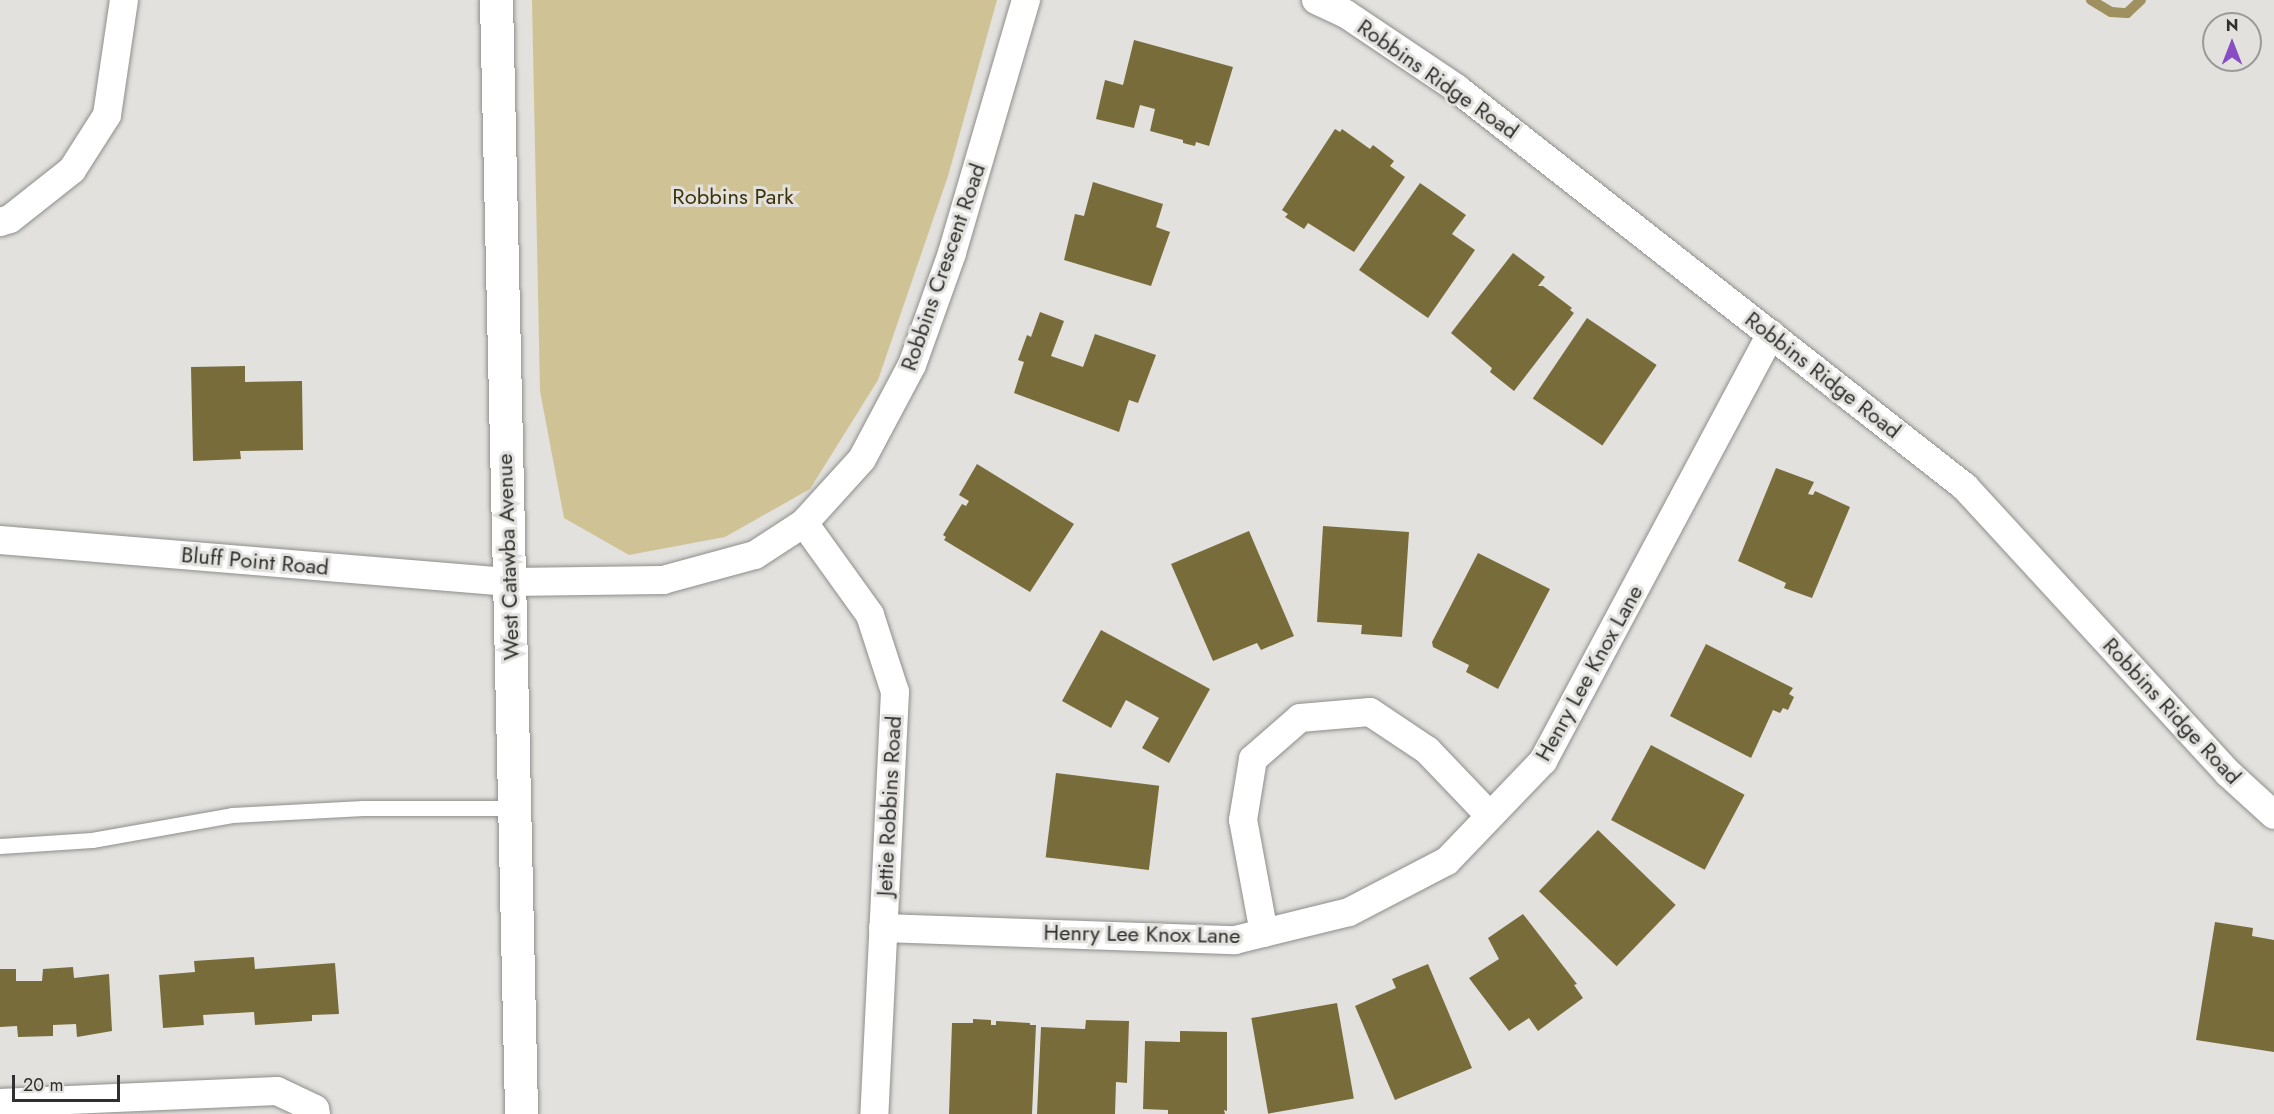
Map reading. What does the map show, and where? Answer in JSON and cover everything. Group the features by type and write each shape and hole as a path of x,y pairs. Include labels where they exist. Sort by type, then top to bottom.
{"main road":[{"name":"West Catawba Avenue","path":"496,0 521,1114"}],"street":[{"path":"0,222 10,219 72,170 108,115 123,0"},
{"name":"Robbins Crescent Road","path":"509,582 663,580 755,555 804,523 862,459 912,365 952,253 1026,0"},
{"name":"Robbins Ridge Road","path":"1316,0 1346,14 1456,87 1965,487 2228,773 2274,814"},
{"name":"Henry Lee Knox Lane","path":"883,928 1235,940 1349,912 1447,861 1543,761 1771,334"},
{"name":"Jettie Robbins Road","path":"804,523 870,615 895,692 874,1114"},
{"name":"Bluff Point Road","path":"0,540 509,582"},
{"path":"1264,933 1243,820 1253,759 1300,718 1370,712 1427,750 1490,816"},
{"path":"7,1106 244,1103 277,1091 315,1109 315,1114"}],"lane":[{"path":"0,846 92,840 232,815 363,808 514,808"}],"green space":[{"name":"Robbins Park","path":"532,0 997,0 948,176 878,380 810,489 725,537 629,555 564,518 540,391"}],"building":[{"path":"1134,40 1233,67 1209,146 1196,142 1195,146 1183,143 1183,140 1150,131 1155,109 1140,105 1134,128 1096,119 1105,80 1123,85"},
{"path":"1335,129 1340,132 1342,129 1370,149 1373,145 1394,161 1390,166 1405,177 1354,252 1308,223 1304,229 1285,217 1288,214 1282,210"},
{"path":"1093,182 1163,204 1156,227 1170,232 1151,286 1064,260 1075,214 1084,216"},
{"path":"1420,183 1466,215 1452,234 1475,250 1428,318 1359,270"},
{"path":"1513,253 1545,277 1538,286 1543,286 1572,308 1570,310 1574,313 1514,391 1490,372 1492,368 1451,333"},
{"path":"1040,312 1064,321 1051,356 1083,367 1095,334 1156,355 1138,403 1129,400 1119,432 1014,393 1024,362 1018,360 1027,335 1031,337"},
{"path":"1587,318 1657,365 1602,445 1533,398"},
{"path":"245,366 245,382 302,381 303,450 240,451 241,459 193,461 191,367"},
{"path":"977,464 1074,524 1030,592 944,540 946,537 943,535 962,504 966,506 969,501 959,495"},
{"path":"1776,468 1814,482 1808,494 1813,495 1815,491 1850,507 1812,598 1784,588 1786,583 1738,561"},
{"path":"1323,526 1409,532 1402,637 1361,634 1362,625 1317,622"},
{"path":"1249,531 1294,636 1261,650 1257,643 1213,661 1171,564"},
{"path":"1478,553 1550,589 1498,689 1466,672 1469,665 1433,647 1432,642"},
{"path":"1101,630 1210,689 1169,763 1142,748 1159,718 1126,700 1111,728 1062,701"},
{"path":"1706,644 1793,688 1789,694 1794,697 1788,710 1783,708 1780,713 1773,710 1751,758 1670,716"},
{"path":"1651,745 1745,795 1705,870 1611,820"},
{"path":"1056,773 1159,786 1149,870 1046,857"},
{"path":"1598,830 1676,905 1617,966 1539,891"},
{"path":"1523,914 1577,984 1574,985 1583,998 1538,1031 1529,1018 1509,1031 1469,978 1499,959 1488,938"},
{"path":"2215,922 2253,928 2252,936 2274,940 2274,1052 2196,1040"},
{"path":"254,957 255,969 335,963 339,1014 312,1015 312,1021 255,1025 254,1012 203,1015 204,1025 163,1028 159,975 195,972 194,961"},
{"path":"1428,964 1472,1068 1395,1100 1355,1006 1396,988 1392,979"},
{"path":"73,967 74,978 109,974 112,1031 77,1037 76,1024 53,1025 53,1036 18,1037 17,1026 0,1027 0,969 16,969 16,981 42,981 43,969"},
{"path":"1337,1003 1354,1099 1268,1114 1251,1018"},
{"path":"973,1019 991,1020 991,1025 996,1025 996,1021 1036,1025 1032,1114 949,1114 952,1023 973,1023"},
{"path":"1086,1020 1129,1021 1127,1083 1116,1082 1115,1114 1037,1114 1041,1027 1085,1029"},
{"path":"1180,1031 1227,1032 1227,1111 1224,1110 1225,1114 1168,1114 1168,1110 1143,1109 1145,1041 1180,1042"}],"waterway":[{"path":"2091,0 2111,12 2127,13 2141,0"}]}
